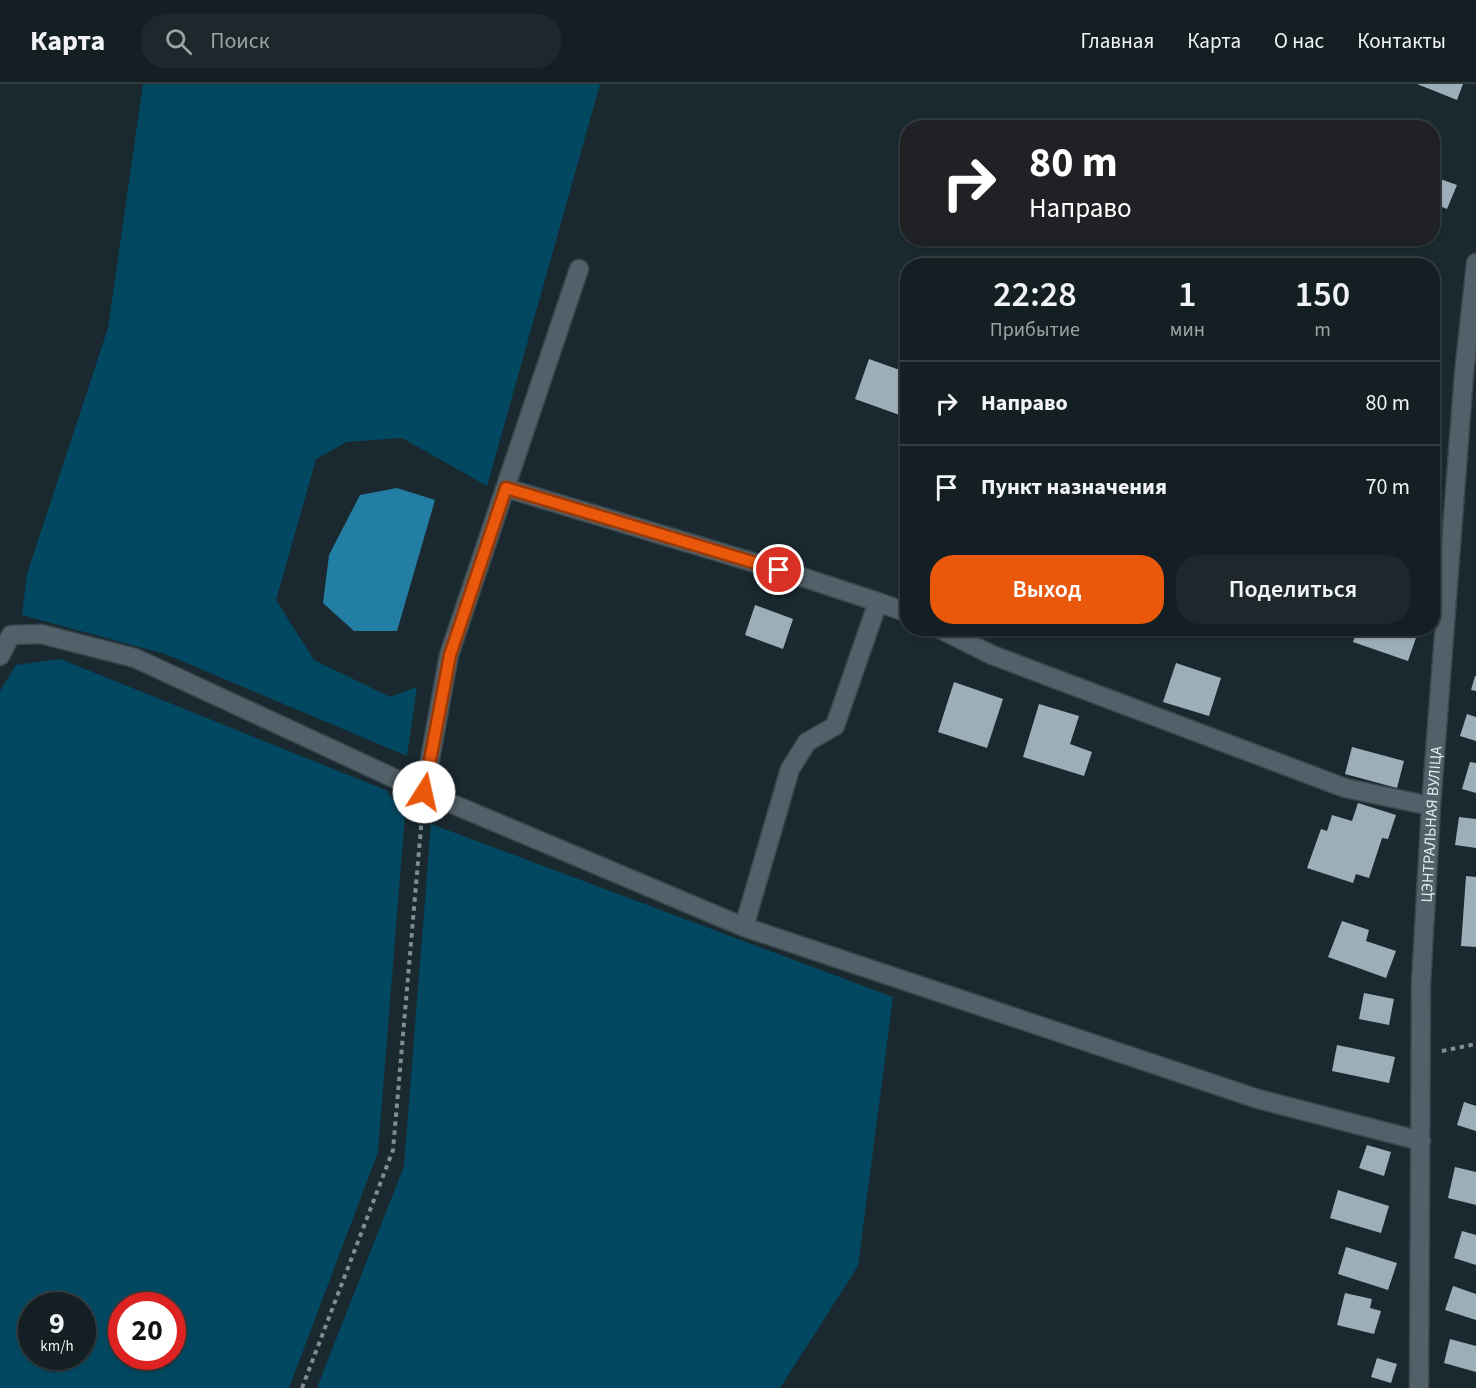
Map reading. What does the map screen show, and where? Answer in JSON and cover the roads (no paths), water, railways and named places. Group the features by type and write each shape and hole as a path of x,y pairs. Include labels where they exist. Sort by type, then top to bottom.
{"street":[{"name":"ЦЭНТРАЛЬНАЯ ВУЛІЦА","path":"1419,1388 1422,983 1431,806 1464,374 1476,263"},
{"path":"424,792 450,655 579,268"},
{"path":"506,488 802,577 900,610"},
{"path":"744,927 790,769 807,742 835,726 879,602"},
{"path":"0,656 11,634 41,634 135,658 424,792 744,927 1258,1099 1421,1141"},
{"path":"954,636 992,655 1345,788 1431,806"}]}
